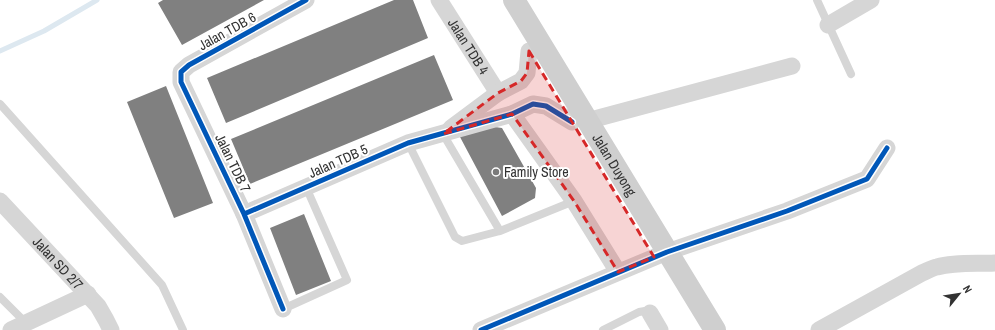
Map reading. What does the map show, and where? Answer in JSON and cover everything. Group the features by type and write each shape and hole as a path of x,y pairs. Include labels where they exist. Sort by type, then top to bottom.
{"main road":[{"name":"Jalan Duyong","path":"498,0 529,50 580,121"},
{"name":"Jalan Duyong","path":"514,0 580,121 661,255 699,330"},
{"name":"Jalan Duyong","path":"661,255 715,330"}],"street":[{"name":"Jalan TDB 6","path":"181,72 189,66 306,0"},
{"name":"Jalan TDB 4","path":"439,0 498,93"},
{"path":"828,25 871,0"},
{"path":"443,134 498,93 521,81 527,73 529,50"},
{"path":"580,121 792,66"},
{"name":"Jalan TDB 7","path":"181,72 180,82 244,214 283,309"},
{"name":"Jalan TDB 5","path":"244,214 408,143 512,114 533,104 546,106 580,121"},
{"path":"512,114 574,201 618,272"},
{"path":"481,330 661,255 787,210 867,179 887,148"},
{"name":"Jalan SD 2/7","path":"0,201 88,294 98,306 111,330"},
{"path":"819,330 922,273 937,267 951,264 995,263"},
{"path":"18,327 88,294"},
{"path":"650,313 660,330"}],"lane":[{"path":"817,0 851,74"},
{"path":"0,104 162,285 183,330"},
{"path":"443,134 500,231"},
{"path":"408,143 455,237 462,242 500,231 574,201"},
{"path":"283,309 347,280 306,188"},
{"path":"0,297 18,327"},
{"path":"603,330 639,312 645,311 650,313"}],"highlighted area":[{"path":"529,51 654,257 618,272 574,201 512,114 443,134 498,93 521,81 527,73"}],"building":[{"path":"163,0 264,0 182,45 158,3"},
{"path":"394,0 413,0 428,38 226,123 207,78"},
{"path":"434,55 453,100 250,184 231,139"},
{"path":"166,86 213,203 174,218 127,102"},
{"path":"481,125 502,128 536,188 535,198 502,216 460,137"},
{"path":"304,214 331,281 296,295 270,228"}],"waterway":[{"path":"0,51 44,31 97,0"}],"cycle path":[{"path":"283,309 244,214 181,82 181,72 189,65 306,0"},
{"path":"244,214 408,143 512,114 533,104 546,106 572,122"},
{"path":"481,330 667,252 787,211 867,179 887,148"}],"place":[{"name":"Family Store","path":"496,172"}]}
